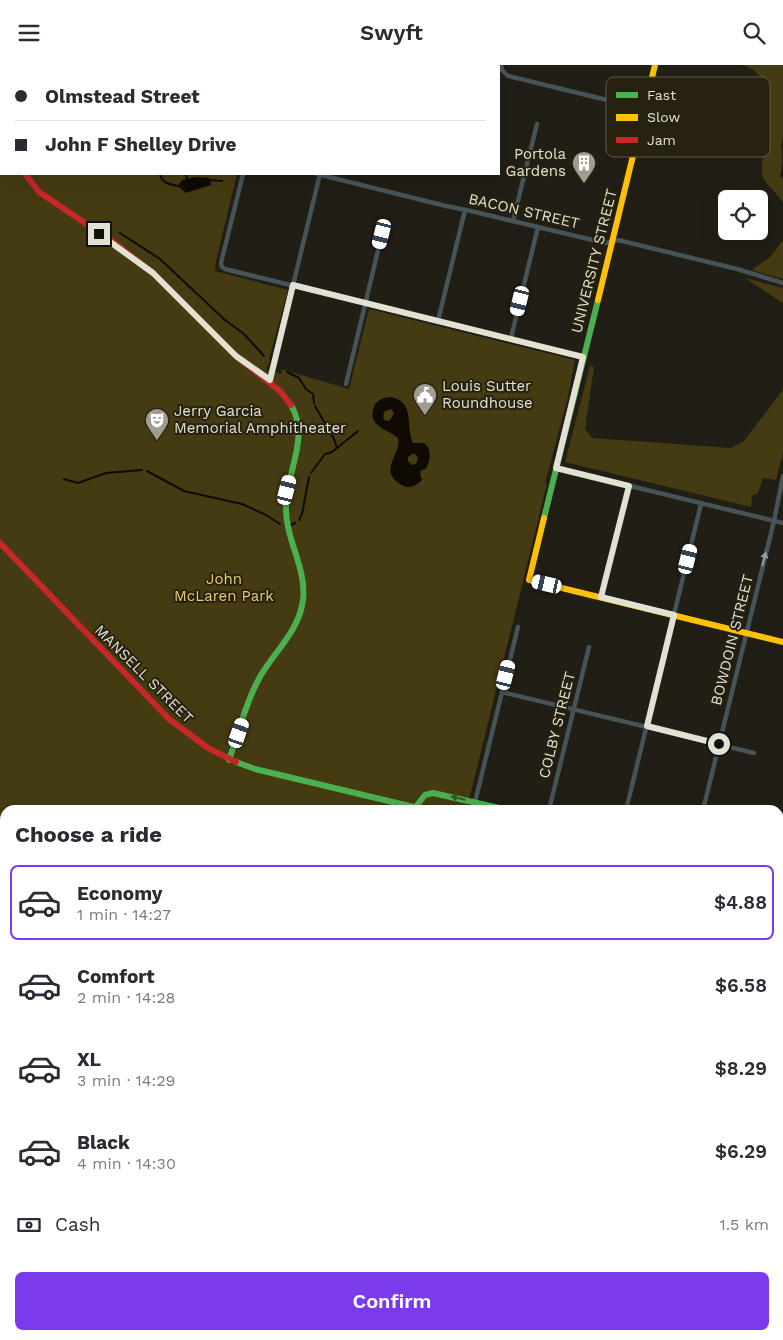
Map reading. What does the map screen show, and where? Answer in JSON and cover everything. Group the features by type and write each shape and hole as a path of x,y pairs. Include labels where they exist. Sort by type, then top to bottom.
{"street":[{"path":"501,68 511,76 606,100"},
{"path":"513,221 537,124"},
{"name":"UNIVERSITY STREET","path":"601,597 529,580 632,157"},
{"path":"25,175 39,192 153,273 236,356 270,380 286,396 292,405 298,422 298,449 287,490 285,507 287,526 301,569 304,597 300,615 292,633 256,685 229,760"},
{"path":"243,175 221,263 225,269 583,357"},
{"path":"270,380 319,175"},
{"name":"BACON STREET","path":"323,175 605,243 618,240 737,269 783,283"},
{"path":"438,321 465,210"},
{"path":"511,338 538,227"},
{"path":"346,384 382,234"},
{"path":"556,468 783,523"},
{"name":"BOWDOIN STREET","path":"704,805 774,521 783,476"},
{"path":"629,486 601,597 783,641"},
{"path":"627,805 701,504"},
{"name":"MANSELL STREET","path":"0,543 171,722 199,744 229,760 255,769 398,805"},
{"path":"474,802 518,627"},
{"name":"COLBY STREET","path":"550,805 589,647"},
{"path":"502,691 754,753"},
{"path":"417,805 425,795 433,793 487,805"}],"green space":[{"path":"744,65 783,65 783,136 780,177 783,178 783,202 762,175 763,157 770,157 770,77 761,77"},
{"name":"John McLaren Park","path":"0,175 237,175 215,271 288,290 266,370 282,374 281,369 349,389 369,309 575,360 567,401 545,483 547,484 468,804 472,805 0,805"},
{"path":"783,240 783,279 752,270 770,257"},
{"path":"745,278 783,288 783,303"},
{"path":"590,366 594,367 585,429 592,438 731,448 744,441 782,391 783,386 783,452 776,480 763,478 758,493 752,496 751,507 565,462"}],"shaded area":[{"path":"196,177 210,178 211,185 186,193 178,186 182,180"},
{"path":"390,397 398,399 407,409 413,443 424,443 430,452 426,469 421,470 422,480 412,486 402,485 392,477 391,466 397,449 398,438 375,423 373,419 372,413 376,403","holes":["391,409 394,413 390,420 384,420 385,411","415,454 418,458 416,464 412,465 408,461 408,457"]}],"waterway":[{"path":"160,175 167,183 179,186"},
{"path":"186,175 188,180"},
{"path":"210,180 222,181"},
{"path":"120,233 160,259 225,320 244,334 264,356"},
{"path":"287,372 299,378 306,389 313,394 314,403"},
{"path":"315,406 334,439 337,448"},
{"path":"311,473 325,454 332,452 358,431"},
{"path":"64,479 78,483 106,473 142,470"},
{"path":"147,471 184,491 242,504 280,524"},
{"path":"299,520 302,514 309,477"},
{"path":"291,525 295,523"}],"traffic: fast":[{"path":"544,518 598,300"},
{"path":"229,760 256,685 292,631 301,611 303,600 302,576 286,517 287,492 298,442 296,417 291,405"},
{"path":"236,762 255,769 405,805"},
{"path":"417,805 425,795 433,793 486,805"}],"traffic: slow":[{"path":"652,77 655,65"},
{"path":"598,300 633,157"},
{"path":"544,518 529,580 783,642"}],"traffic: jam":[{"path":"26,175 39,192 112,241 153,273 236,356 280,391 291,405"},
{"path":"0,543 169,719 208,748 236,762"}],"place":[{"name":"Portola Gardens","path":"584,184"},
{"name":"Louis Sutter Roundhouse","path":"425,416"},
{"name":"Jerry Garcia Memorial Amphitheater","path":"157,441"}],"route":[{"path":"99,234 153,273 175,293 227,348 245,364 270,380 293,285 583,357 556,468 629,486 601,597 674,615 647,726 719,744"}]}
